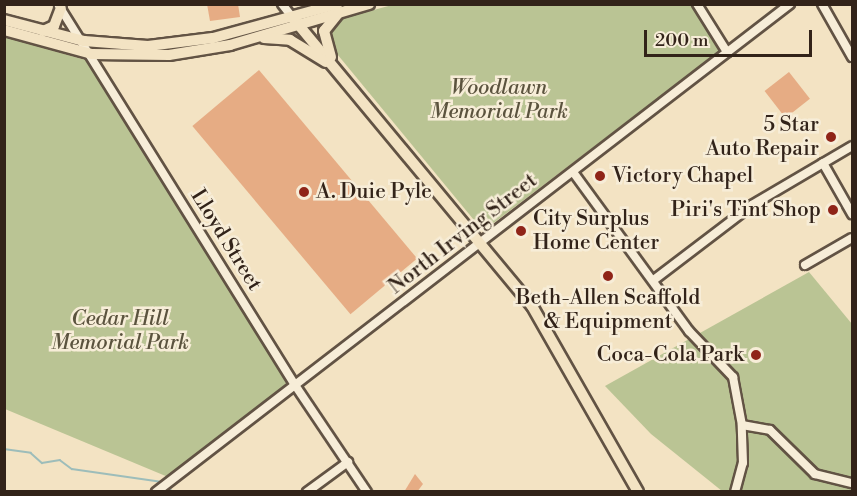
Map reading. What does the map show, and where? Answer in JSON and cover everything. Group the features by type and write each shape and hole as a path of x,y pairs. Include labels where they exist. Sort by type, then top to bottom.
{"main road":[{"path":"4,20 84,41 174,44 296,20 339,8 369,4"},
{"path":"43,31 54,26 59,6"},
{"path":"338,71 324,35 328,23 339,8"},
{"path":"4,30 92,54 170,55 254,38 296,20"},
{"path":"296,20 522,292 638,492"},
{"path":"254,38 290,40 338,71"}],"street":[{"path":"282,4 296,20"},
{"path":"697,4 728,52"},
{"path":"822,4 852,57"},
{"name":"North Irving Street","path":"162,487 789,5"},
{"name":"Lloyd Street","path":"59,6 84,41 295,385 367,492"},
{"path":"655,279 752,205 852,146"},
{"path":"823,163 852,214"},
{"path":"573,172 655,279 688,331 733,377 742,425 743,464 735,492"},
{"path":"805,264 852,238"},
{"path":"742,425 770,430 815,474 852,483"},
{"path":"307,492 348,462"}],"green space":[{"name":"Woodlawn Memorial Park","path":"690,4 720,51 483,231 328,43 328,27 337,20 392,5"},
{"name":"Cedar Hill Memorial Park","path":"5,37 89,61 287,380 286,388 168,477 5,409"},
{"name":"Coca-Cola Park","path":"809,272 852,324 852,491 722,491 651,434 605,386"}],"building":[{"path":"207,4 238,4 240,17 210,21"},
{"name":"A. Duie Pyle","path":"259,70 417,258 350,314 192,126"},
{"path":"789,72 810,99 786,118 765,91"},
{"path":"415,474 423,484 417,492 404,492"}],"waterway":[{"path":"4,449 31,453 42,463 60,460 72,469 162,482"},
{"path":"168,487 173,492"}],"place":[{"name":"5 Star Auto Repair","path":"831,137"},
{"name":"Victory Chapel","path":"600,176"},
{"name":"A. Duie Pyle","path":"304,192"},
{"name":"Piri's Tint Shop","path":"833,210"},
{"name":"City Surplus Home Center","path":"521,231"},
{"name":"Beth-Allen Scaffold & Equipment","path":"608,276"},
{"name":"Coca-Cola Park","path":"756,355"}]}
